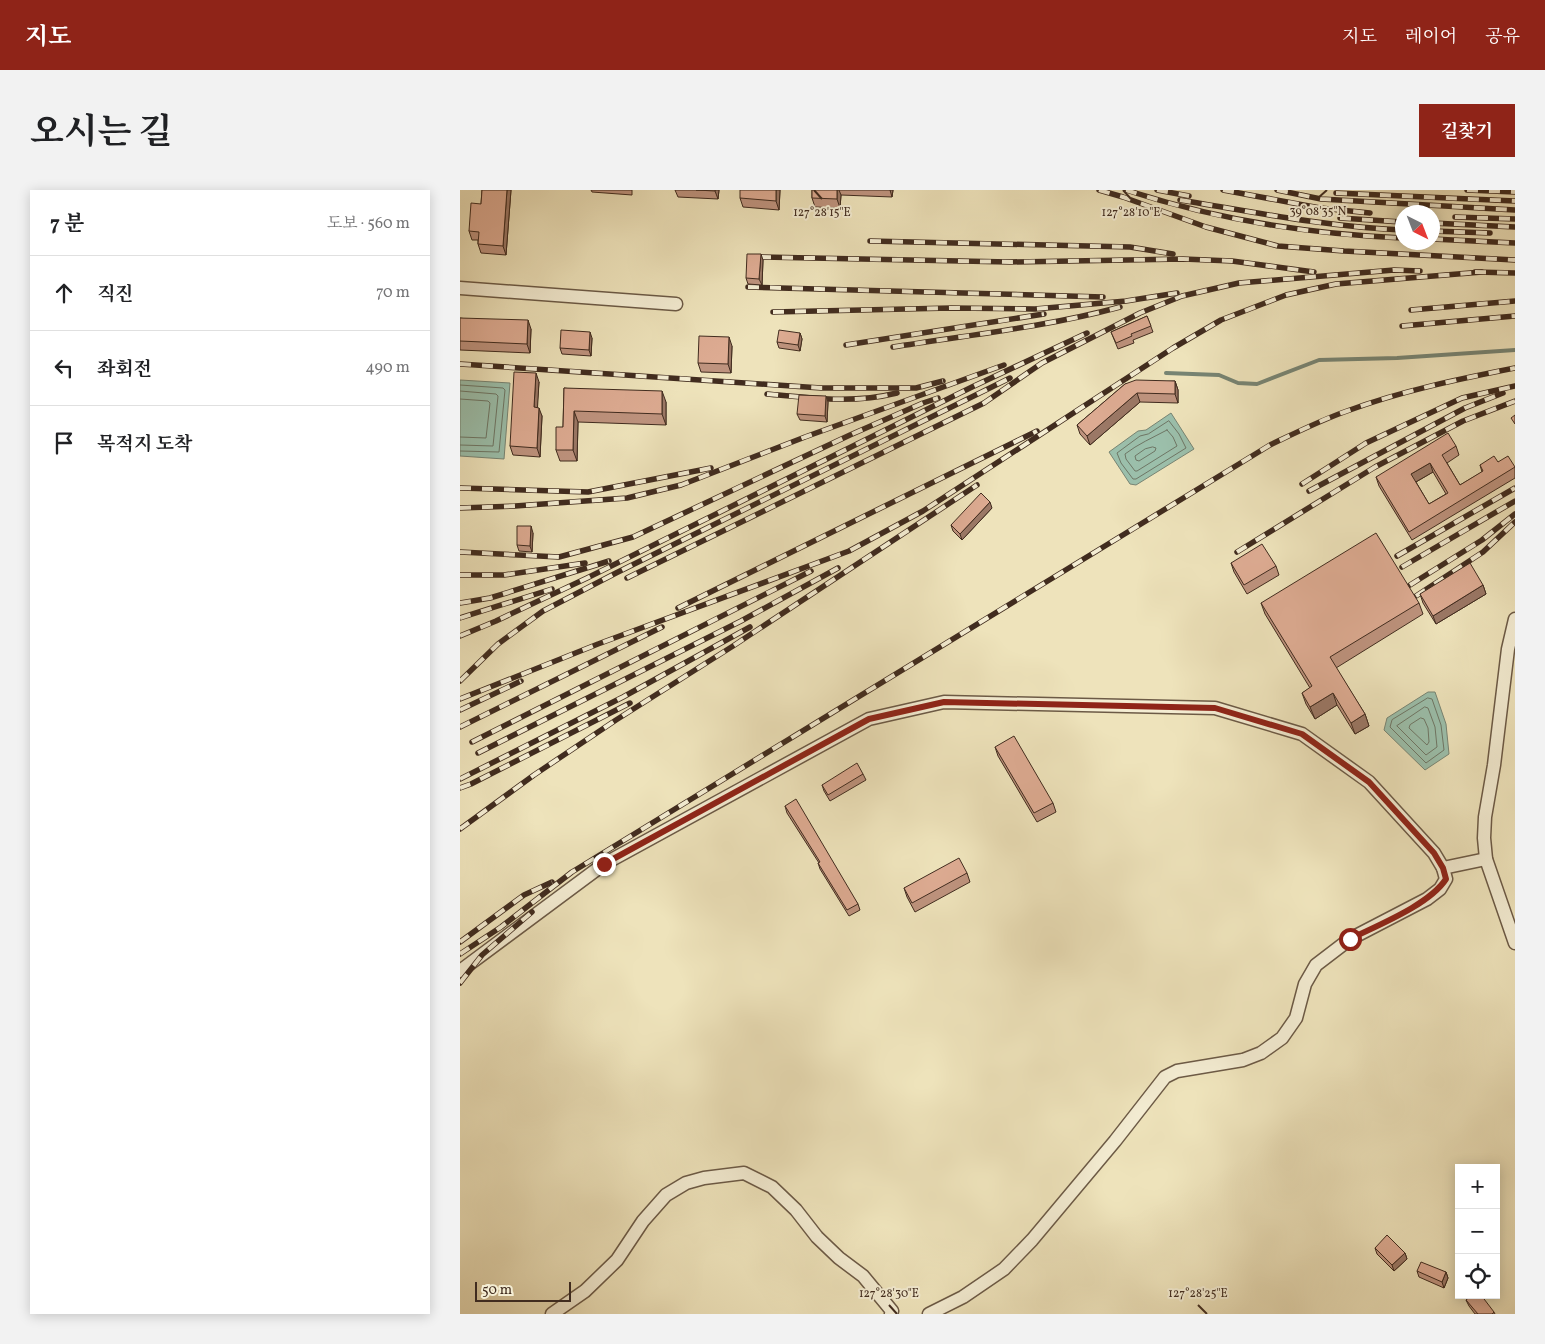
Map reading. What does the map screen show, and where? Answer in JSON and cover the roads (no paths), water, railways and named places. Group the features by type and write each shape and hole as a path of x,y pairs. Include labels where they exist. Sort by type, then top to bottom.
{"street":[{"path":"460,288 676,304"},
{"path":"1515,619 1508,649 1494,765 1485,817 1484,838 1486,858 1515,943"},
{"path":"460,971 604,864 869,719 944,702 1215,708 1302,734 1369,782 1434,853 1443,868 1446,879 1440,889 1427,899 1350,939 1316,965 1304,984 1296,1018 1282,1038 1261,1053 1243,1060 1177,1072 1165,1078 1032,1240 1004,1269 963,1297 928,1314"},
{"path":"1443,868 1486,858"},
{"path":"552,1314 586,1291 616,1260 643,1222 666,1195 686,1183 704,1178 744,1173 772,1188 796,1210 817,1237 839,1258 863,1276 892,1313"}],"water":[{"path":"460,380 510,383 504,459 460,456"},
{"path":"1171,413 1194,449 1136,485 1130,484 1109,452 1138,431 1146,430"},
{"path":"1428,692 1435,692 1446,724 1449,754 1425,770 1384,730 1387,718"}],"waterway":[{"path":"1166,373 1219,375 1238,383 1257,384 1319,360 1397,358 1515,350"}],"railway":[{"path":"1099,190 1206,227 1278,246 1515,260"},
{"path":"1126,190 1194,210 1263,224 1332,233 1395,238"},
{"path":"1157,190 1189,196"},
{"path":"1223,190 1320,208 1370,213"},
{"path":"1277,190 1321,199 1515,210"},
{"path":"1467,190 1515,192"},
{"path":"1336,193 1515,201"},
{"path":"1180,200 1346,226 1395,230"},
{"path":"1455,217 1515,219"},
{"path":"1340,218 1395,222"},
{"path":"1440,223 1515,227"},
{"path":"1440,231 1490,233"},
{"path":"1440,239 1515,243"},
{"path":"870,241 1130,247 1173,254"},
{"path":"760,257 1010,262 1183,259 1232,261 1314,272"},
{"path":"627,578 984,403 1042,363 1140,313 1182,296 1239,283 1394,270 1420,271"},
{"path":"1475,272 1515,273"},
{"path":"460,699 598,644 849,551 923,511 1173,348 1221,320 1286,295 1336,284 1482,272"},
{"path":"748,287 1103,297"},
{"path":"773,312 951,308 1035,309 1126,301 1177,293"},
{"path":"1411,310 1515,301"},
{"path":"893,347 1036,325 1120,307"},
{"path":"846,345 1044,314"},
{"path":"1402,326 1515,316"},
{"path":"460,636 587,578 972,387 1087,333"},
{"path":"460,364 821,388 916,388 943,381"},
{"path":"460,508 627,498 681,485 805,437 1004,365"},
{"path":"460,954 501,927 572,872 1270,445 1328,418 1388,397 1515,368"},
{"path":"460,681 498,644 543,611 1010,378"},
{"path":"1302,484 1366,443 1462,398 1515,386"},
{"path":"767,394 848,399 897,393"},
{"path":"1309,491 1465,408 1503,393"},
{"path":"460,552 559,557 633,537 850,435 938,398"},
{"path":"1237,552 1375,467 1463,421 1515,401"},
{"path":"678,608 1037,431"},
{"path":"460,488 588,492 711,468"},
{"path":"460,829 534,775 616,720 733,646 977,485"},
{"path":"1397,556 1515,488"},
{"path":"1402,567 1515,501"},
{"path":"1410,585 1482,540 1515,514"},
{"path":"1416,596 1483,552 1515,522"},
{"path":"460,603 490,598 609,561"},
{"path":"460,575 504,575 585,563"},
{"path":"478,753 741,621 838,568"},
{"path":"472,742 811,571"},
{"path":"460,618 552,589"},
{"path":"460,727 662,627"},
{"path":"460,779 623,697 750,627"},
{"path":"460,710 521,681"},
{"path":"460,788 630,703"},
{"path":"460,942 524,895 552,882"},
{"path":"460,983 482,955 532,912"}]}
